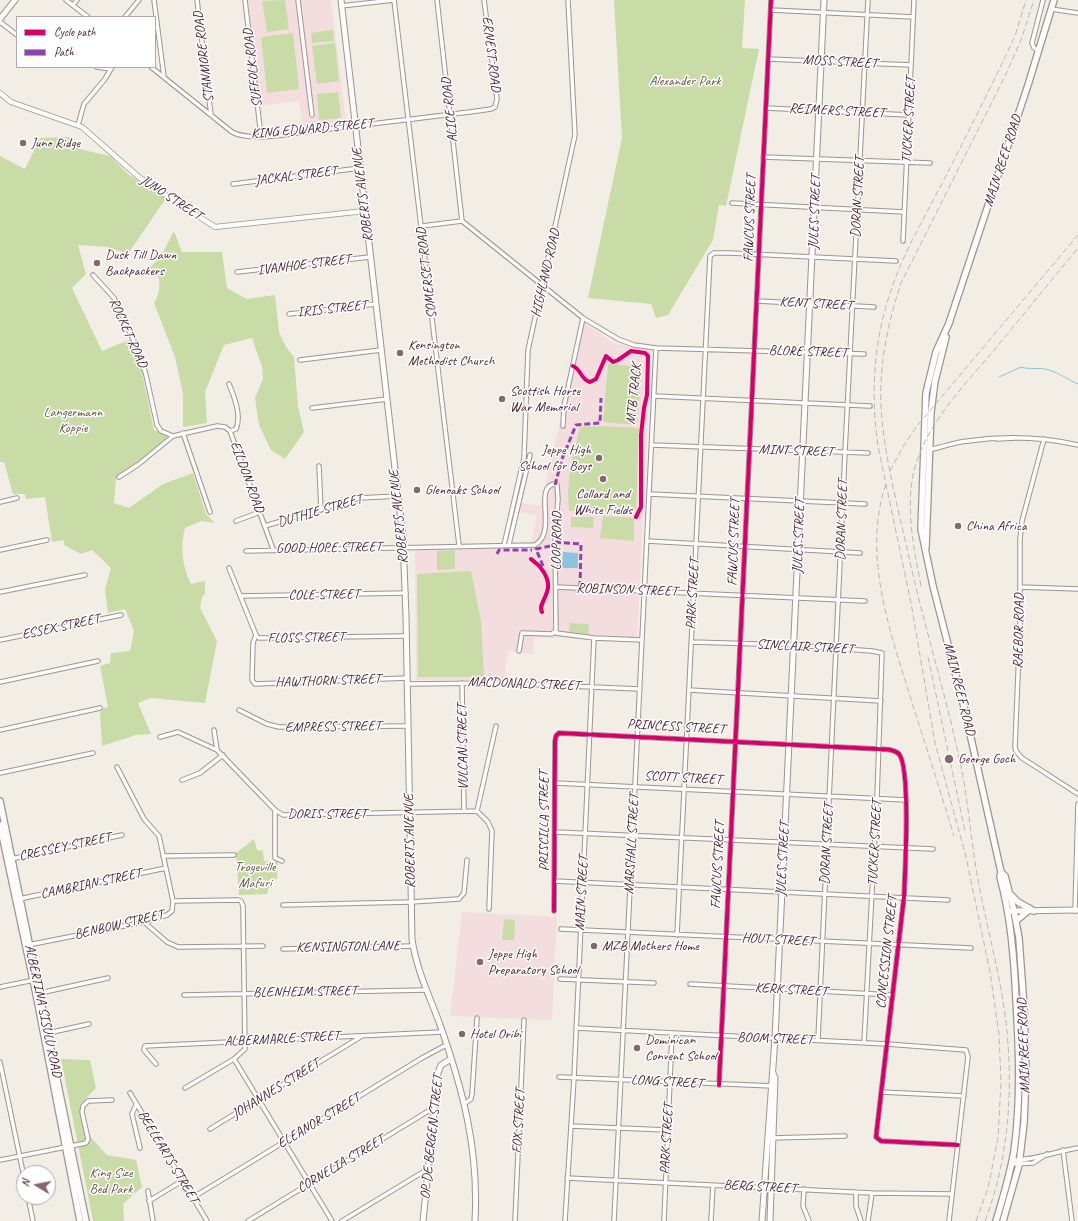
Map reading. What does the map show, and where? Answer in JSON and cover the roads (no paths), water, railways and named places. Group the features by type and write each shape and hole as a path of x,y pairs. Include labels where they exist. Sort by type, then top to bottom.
{"main road":[{"path":"0,19 15,0"},
{"name":"JULES STREET","path":"762,1221 775,1038 824,0"},
{"name":"MAIN REEF ROAD","path":"926,553 931,425 935,381 950,321 1039,51 1054,0"},
{"name":"ROBERTS AVENUE","path":"341,3 404,547 413,946 426,990 451,1060 470,1129 476,1180 475,1221"},
{"name":"MAIN REEF ROAD","path":"950,321 936,352 929,375 925,400 921,518 923,540 964,707 1001,872 1000,877 1008,911 1014,967 1019,1071 1017,1124 1012,1162 996,1221"},
{"path":"924,426 931,425"},
{"name":"ALBERTINA SISULU ROAD","path":"0,801 4,840"},
{"name":"ALBERTINA SISULU ROAD","path":"0,825 10,859 68,1146 86,1221"},
{"name":"MAIN REEF ROAD","path":"1001,872 1005,876 1016,921 1024,1007 1026,1073 1024,1123 1020,1162 1003,1221"},
{"path":"1009,892 1018,902 1031,911"},
{"path":"1008,911 1077,910"},
{"path":"1016,921 1031,911"},
{"name":"ALBERTINA SISULU ROAD","path":"35,980 40,993 48,1033 80,1221"},
{"name":"OP DE BERGEN STREET","path":"423,1221 439,1069 451,1060"},
{"name":"JULES STREET","path":"770,1221 772,1188 772,1086"}],"street":[{"path":"66,0 87,16"},
{"path":"73,5 77,0"},
{"path":"126,16 139,0"},
{"path":"154,0 164,77"},
{"name":"STANMORE ROAD","path":"197,0 211,114"},
{"name":"SUFFOLK ROAD","path":"245,0 261,136"},
{"path":"298,0 312,115"},
{"path":"341,3 394,0"},
{"name":"SOMERSET ROAD","path":"394,0 459,545"},
{"name":"ALICE ROAD","path":"437,0 462,221"},
{"name":"ERNEST ROAD","path":"484,0 497,99 495,107"},
{"name":"HIGHLAND ROAD","path":"504,544 524,458 527,356 575,135 568,0"},
{"name":"FAWCUS STREET","path":"719,1084 732,791 736,741 744,547 750,450 751,401 758,301 763,157 771,0"},
{"name":"DORAN STREET","path":"818,1040 847,405 868,0"},
{"name":"TUCKER STREET","path":"903,241 914,0"},
{"path":"1039,51 1033,47 1032,43 1043,0"},
{"path":"1051,9 1078,13"},
{"path":"771,10 913,17"},
{"path":"0,22 16,34"},
{"name":"MOSS STREET","path":"768,58 821,62 911,65"},
{"path":"78,125 84,104 105,79 112,68"},
{"name":"KING EDWARD STREET","path":"152,68 236,134 261,136 355,126 490,109 495,107"},
{"name":"JUNO STREET","path":"0,94 11,102 78,125 87,130 140,178 215,227 365,211"},
{"name":"REIMERS STREET","path":"766,108 909,115"},
{"path":"763,157 930,163"},
{"name":"JACKAL STREET","path":"233,184 360,168"},
{"path":"732,203 904,212"},
{"path":"422,226 462,221"},
{"name":"BLORE STREET","path":"462,221 583,318 618,339 634,345 656,348 705,348 864,354"},
{"name":"PARK STREET","path":"677,935 704,397 708,275 712,253 759,254"},
{"path":"759,254 896,261"},
{"name":"IVANHOE STREET","path":"237,272 370,257"},
{"name":"ROCKET ROAD","path":"94,275 114,298 139,352 158,428 173,436"},
{"name":"KENT STREET","path":"758,301 874,307"},
{"name":"IRIS STREET","path":"288,314 376,304"},
{"path":"563,426 564,406 583,318"},
{"name":"MARSHALL STREET","path":"614,1221 656,348"},
{"path":"300,360 381,350"},
{"name":"EILDON ROAD","path":"229,384 235,403 238,422 236,429 230,431 274,549"},
{"path":"654,396 704,397 751,401 870,406"},
{"path":"312,408 387,399"},
{"path":"119,477 150,455 173,436 217,426 225,427 230,431"},
{"path":"183,433 210,512"},
{"path":"924,451 960,442 1007,437 1044,439 1078,445"},
{"name":"RAEBOR ROAD","path":"1044,439 1022,526 1016,751 1030,763 1078,794"},
{"name":"MINT STREET","path":"652,445 750,450 868,453"},
{"path":"509,544 530,455"},
{"path":"319,466 321,510"},
{"name":"LOOP ROAD","path":"532,545 538,542 544,535 547,523 544,507 545,495 550,485 556,485 558,499 555,537 555,631"},
{"path":"649,494 865,504"},
{"name":"DUTHIE STREET","path":"265,526 363,498 398,496"},
{"path":"0,502 17,498"},
{"path":"236,521 260,512"},
{"path":"0,550 47,540"},
{"path":"647,541 860,553"},
{"name":"GOOD HOPE STREET","path":"246,551 274,549 504,544 532,545"},
{"name":"FLOSS STREET","path":"230,568 257,638 407,636"},
{"path":"0,592 85,575"},
{"name":"ROBINSON STREET","path":"556,587 865,601"},
{"path":"1020,587 1078,589"},
{"name":"COLE STREET","path":"242,596 406,593"},
{"name":"ESSEX STREET","path":"0,640 121,615"},
{"path":"519,651 522,633 552,634 555,631 560,635 642,640"},
{"name":"HAWTHORN STREET","path":"256,635 253,643 253,683 407,678"},
{"name":"MAIN STREET","path":"565,1221 574,1078 594,638"},
{"name":"SINCLAIR STREET","path":"691,642 794,645 872,651"},
{"name":"TUCKER STREET","path":"864,1042 883,658 880,652 872,651"},
{"path":"0,682 98,661"},
{"name":"MACDONALD STREET","path":"407,684 462,683 592,686 640,689"},
{"name":"VULCAN STREET","path":"462,683 464,811"},
{"path":"689,690 881,701"},
{"path":"0,730 100,708"},
{"name":"EMPRESS STREET","path":"239,710 267,724 279,728 408,726"},
{"path":"489,909 492,831 488,822 477,810 496,726"},
{"path":"214,730 217,750"},
{"name":"DORIS STREET","path":"160,737 178,732 217,750 275,810 283,816 409,814 477,810"},
{"name":"PRINCESS STREET","path":"559,733 878,749 898,753 901,757 903,766"},
{"name":"PRISCILLA STREET","path":"554,910 555,741 556,736 559,733"},
{"path":"0,773 93,753"},
{"path":"182,780 200,773 223,755"},
{"name":"CONCESSION STREET","path":"903,766 907,800 904,897 876,1139 882,1142 958,1145"},
{"path":"117,767 144,819 158,834 173,901"},
{"name":"SCOTT STREET","path":"555,783 907,800"},
{"path":"1077,910 1078,804"},
{"path":"275,810 274,854 278,860 282,861"},
{"path":"555,832 933,849"},
{"name":"CRESSEY STREET","path":"10,859 122,835"},
{"path":"164,856 234,855"},
{"path":"283,905 411,902 461,898 464,893 467,860"},
{"name":"CAMBRIAN STREET","path":"18,899 166,868"},
{"path":"554,881 948,900"},
{"name":"BENBOW STREET","path":"28,945 144,922 169,915 172,911 173,901 238,900 242,902 243,947"},
{"path":"144,922 167,942 178,947 263,946"},
{"name":"HOUT STREET","path":"561,930 868,945 971,948"},
{"name":"KENSINGTON LANE","path":"283,949 413,946"},
{"path":"185,1088 234,1059 245,1050 243,947"},
{"path":"40,993 108,978"},
{"path":"560,979 654,983"},
{"path":"0,987 35,980"},
{"name":"KERK STREET","path":"690,984 777,990 893,995"},
{"name":"BLENHEIM STREET","path":"184,995 426,990"},
{"path":"464,1104 471,1099 472,1094 476,1018"},
{"name":"FOX STREET","path":"515,1221 524,1020"},
{"path":"48,1033 89,1024"},
{"name":"BOOM STREET","path":"576,1028 721,1037 864,1042 964,1050 968,1052 964,1096"},
{"name":"ALBERMARLE STREET","path":"156,1064 144,1050 145,1046 442,1032"},
{"name":"PARK STREET","path":"664,1221 672,1033"},
{"name":"JOHANNES STREET","path":"210,1129 363,1036"},
{"name":"ELEANOR STREET","path":"192,1198 422,1058 446,1045"},
{"path":"234,1059 332,1221"},
{"path":"0,1062 22,1165"},
{"name":"LONG STREET","path":"559,1078 772,1086"},
{"path":"881,1092 964,1096 949,1221"},
{"name":"BEELEARTS STREET","path":"130,1094 207,1221"},
{"path":"0,1160 86,1143 88,1141 82,1112 84,1104 90,1101 112,1100"},
{"path":"136,1104 132,1114 140,1148"},
{"name":"CORNELIA STREET","path":"248,1221 434,1107"},
{"path":"571,1126 667,1130"},
{"path":"772,1138 845,1136"},
{"path":"1012,1162 1020,1162 1063,1150 1078,1148"},
{"path":"1063,1150 1072,1221"},
{"path":"342,1221 428,1169"},
{"name":"BERG STREET","path":"567,1178 872,1193 952,1194"},
{"path":"149,1201 182,1181"},
{"path":"711,1221 713,1185"},
{"path":"804,1189 803,1206 809,1221"},
{"path":"148,1191 154,1221"},
{"path":"856,1192 856,1206 861,1221"},
{"path":"868,1221 872,1193"},
{"path":"30,1205 33,1221"}],"water":[{"path":"563,552 578,553 578,568 562,568"}],"waterway":[{"path":"999,377 1021,367 1049,370 1078,384"}],"railway":[{"path":"976,1221 988,1188 998,1138 1001,1082 999,1034 990,972 966,857 935,743 911,603 878,446 874,405 874,384 878,343 882,322 898,270 964,141 1015,36 1026,0"},
{"path":"985,1221 995,1192 1002,1162 1006,1132 1009,1101 1008,1039 999,979 976,870 966,793 960,762 892,484 883,426 881,406 881,375 888,328 901,283 1006,74 1021,40 1034,0"},
{"path":"890,471 904,445 917,426 1078,235"},
{"path":"921,586 912,530 910,503 913,475 918,457 926,439 946,407 1078,248"},
{"path":"886,484 879,512 877,540 878,568 882,596 896,652 954,836"},
{"path":"928,657 965,831"}],"place":[{"name":"Juno Ridge","path":"23,143"},
{"name":"Dusk Till Dawn Backpackers","path":"97,263"},
{"name":"Kensington Methodist Church","path":"400,353"},
{"name":"Scottish Horse War Memorial","path":"502,399"},
{"name":"Jeppe High School for Boys","path":"599,458"},
{"name":"Collard and White Fields","path":"603,479"},
{"name":"Glenoaks School","path":"417,490"},
{"name":"China Africa","path":"958,526"},
{"name":"George Goch","path":"949,759"},
{"name":"MZB Mothers Home","path":"594,946"},
{"name":"Jeppe High Preparatory School","path":"480,962"},
{"name":"Hotel Oribi","path":"462,1034"},
{"name":"Dominican Convent School","path":"637,1048"}],"park label":[{"name":"Alexander Park","path":"685,81"},
{"name":"Langermann Koppie","path":"73,420"},
{"name":"Troyeville Mafuri","path":"255,876"},
{"name":"King Size Bed Park","path":"111,1182"}]}
